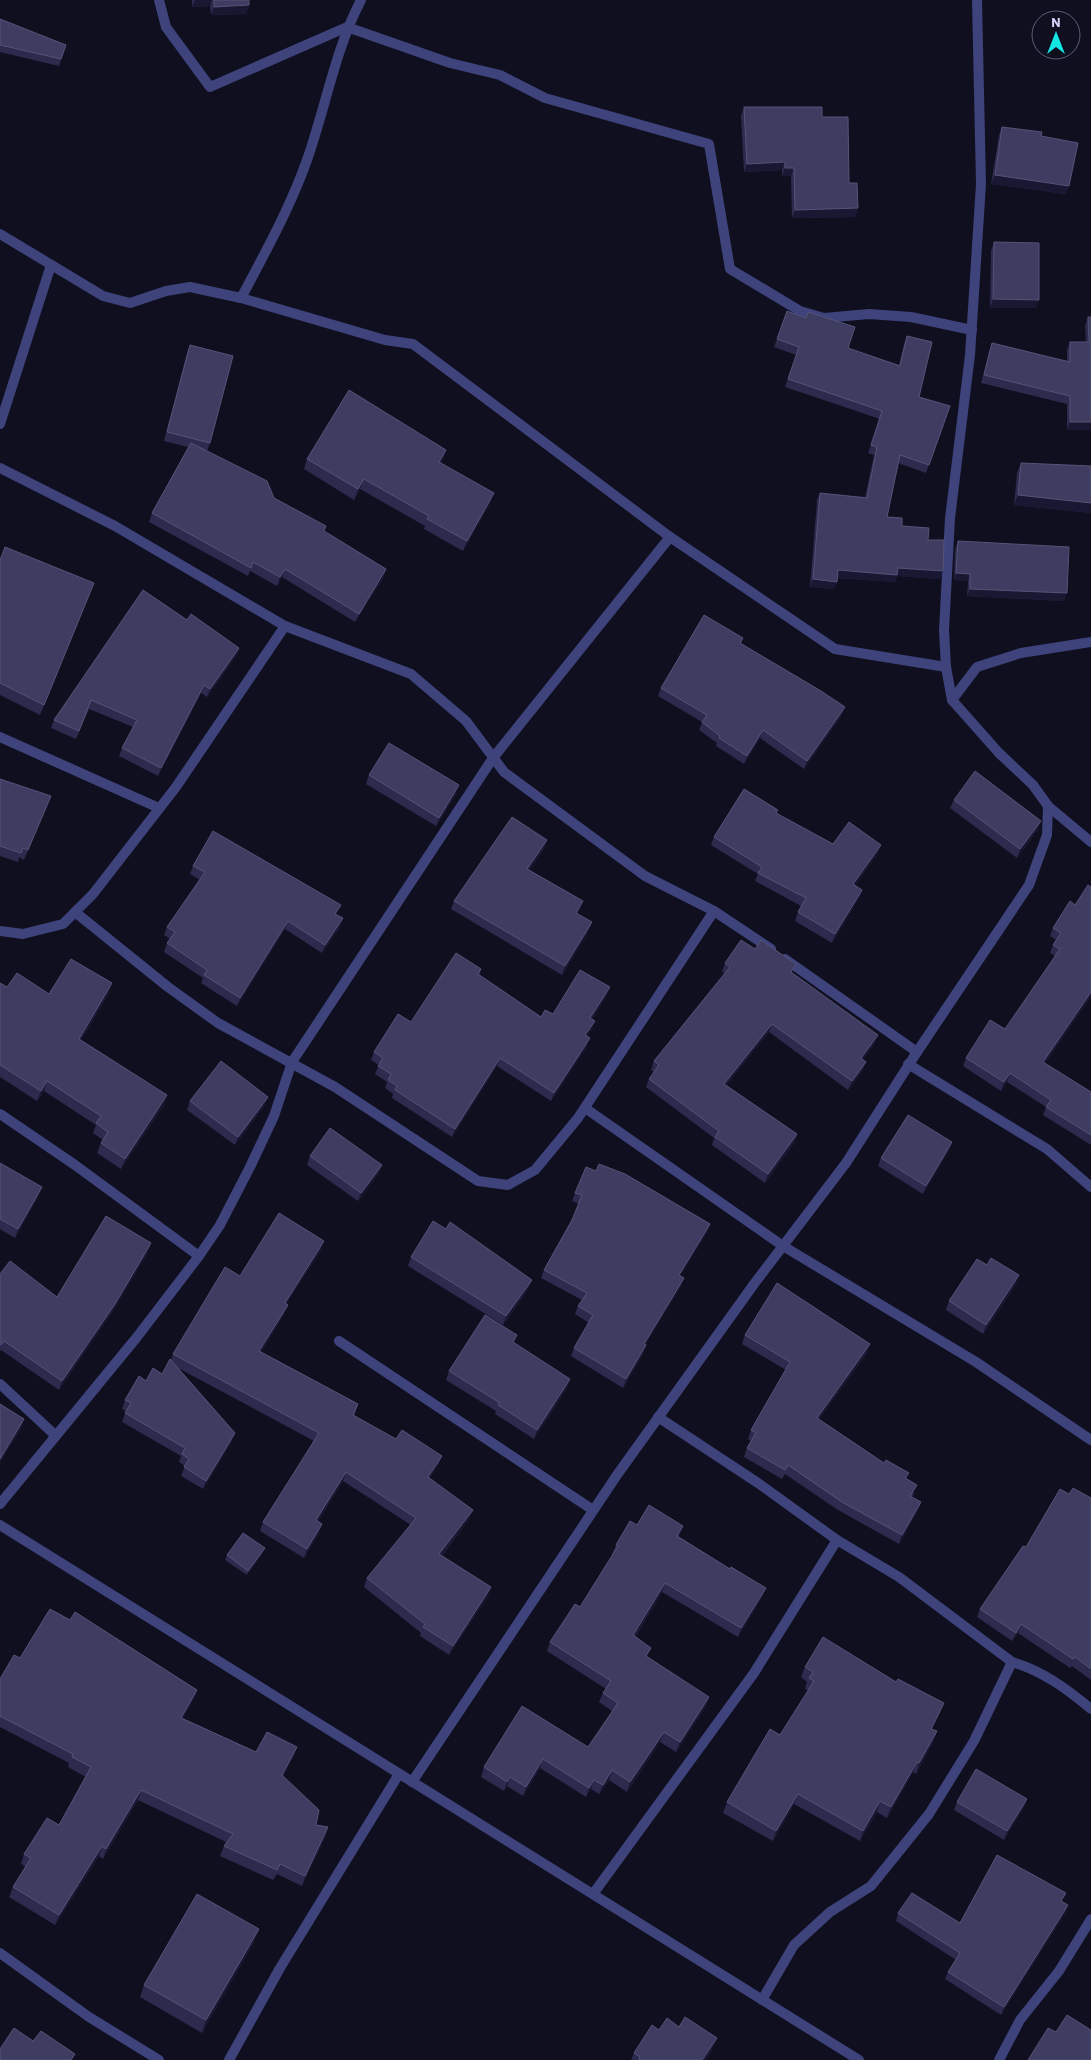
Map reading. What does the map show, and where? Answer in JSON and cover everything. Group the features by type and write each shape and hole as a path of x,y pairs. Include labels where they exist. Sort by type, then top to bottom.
{"street":[{"path":"159,0 166,27 210,88 347,27 450,63 500,75 545,98 709,144 730,269 800,311 824,318 870,314 911,317 972,330"},
{"path":"241,298 279,228 307,160 347,27 361,0"},
{"path":"978,0 981,184 972,330 950,518 944,630 946,667 952,700 999,753 1033,785 1048,806 1091,842"},
{"path":"0,234 103,296 130,303 166,291 190,287 241,298 385,340 413,344 670,537 835,649 946,667"},
{"path":"0,424 50,265"},
{"path":"0,468 115,526 285,626 411,674 466,721 504,772 644,876 714,911 917,1052"},
{"path":"0,1504 137,1337 199,1256 220,1225 250,1167 274,1116 292,1062 493,758 670,537"},
{"path":"0,931 23,934 63,924 93,894 159,808 285,626"},
{"path":"952,700 977,667 1021,653 1091,642"},
{"path":"0,737 159,808"},
{"path":"412,1782 593,1510 658,1417 846,1163 908,1064 1029,885 1047,834 1048,806"},
{"path":"75,912 168,987 218,1023 335,1087 478,1181 508,1185 535,1170 585,1108 714,911"},
{"path":"908,1064 1047,1149 1091,1186"},
{"path":"585,1108 783,1246 976,1362 1091,1440"},
{"path":"0,1114 75,1165 199,1256"},
{"path":"338,1342 593,1510"},
{"path":"0,1384 55,1435"},
{"path":"658,1417 758,1483 795,1512 837,1540 899,1577 1012,1662 1026,1666 1060,1684 1091,1709"},
{"path":"0,1525 859,2060"},
{"path":"593,1894 754,1673 837,1540"},
{"path":"762,2000 794,1945 830,1912 871,1886 929,1814 974,1741 1012,1662"},
{"path":"229,2060 280,1968 399,1774"},
{"path":"999,2060 1020,2020 1059,1971 1091,1920"},
{"path":"0,1953 89,2017 159,2060"}],"building":[{"path":"214,0 249,0 249,5 214,7"},
{"path":"0,19 66,45 61,59 0,45"},
{"path":"744,107 822,107 822,117 848,117 849,183 857,183 858,208 795,210 794,168 785,168 785,162 747,164"},
{"path":"1002,127 1042,132 1041,136 1078,143 1069,186 995,175"},
{"path":"994,242 1039,243 1039,300 993,299"},
{"path":"787,311 806,318 808,312 855,327 848,348 900,366 907,336 932,342 919,397 950,406 929,465 900,455 887,517 902,518 902,526 929,528 928,540 944,540 943,571 898,568 897,575 838,570 837,582 813,579 820,493 867,498 877,447 871,445 882,411 788,379 799,347 777,339"},
{"path":"1088,317 1091,317 1091,422 1070,422 1070,396 984,375 992,343 1070,362 1070,342 1089,342"},
{"path":"190,345 233,356 210,443 167,432"},
{"path":"349,390 446,450 439,462 494,493 467,541 427,519 429,516 364,479 358,489 307,459"},
{"path":"191,443 267,481 274,498 326,526 324,531 386,569 359,614 285,569 280,577 253,562 251,568 152,513"},
{"path":"1021,463 1091,466 1091,503 1018,495"},
{"path":"958,541 1069,547 1067,593 970,589 970,574 956,573"},
{"path":"5,547 94,583 44,705 0,683 0,560"},
{"path":"143,590 187,620 191,614 239,648 210,689 204,685 161,768 122,748 137,720 91,700 79,731 54,720"},
{"path":"704,615 743,638 740,643 845,707 807,761 763,730 747,756 719,738 720,736 702,722 707,715 661,688"},
{"path":"389,743 459,785 439,818 369,775"},
{"path":"975,771 1041,821 1020,849 954,800"},
{"path":"0,779 51,796 28,850 23,848 21,853 0,846"},
{"path":"744,789 778,810 776,813 833,844 849,822 881,845 853,884 862,890 835,934 798,912 806,898 758,873 762,867 714,837"},
{"path":"512,817 547,840 527,869 583,901 576,913 592,922 565,966 454,901"},
{"path":"213,831 341,905 335,914 343,918 325,945 288,921 240,998 204,975 207,970 167,943 175,932 167,927 205,872 193,866"},
{"path":"1088,885 1091,887 1091,992 1043,1062 1091,1092 1091,1135 1046,1107 1051,1100 1010,1073 1004,1082 966,1058 990,1020 1005,1029 1060,949 1053,945 1061,933 1053,928 1070,901 1075,905"},
{"path":"741,940 755,949 761,940 796,964 791,972 878,1035 861,1058 866,1062 852,1081 772,1024 724,1084 797,1134 768,1174 715,1137 719,1131 649,1079 659,1065 654,1061 730,967 725,963"},
{"path":"456,953 481,969 478,974 541,1017 545,1010 553,1014 580,970 610,987 590,1018 595,1021 585,1035 590,1038 554,1093 500,1058 455,1129 395,1090 397,1086 388,1080 391,1074 378,1066 383,1058 374,1052 398,1014 411,1022"},
{"path":"71,959 112,983 79,1039 167,1095 125,1159 101,1143 108,1132 96,1123 101,1116 47,1081 41,1091 0,1065 0,983 7,987 17,973 49,994"},
{"path":"221,1061 268,1097 238,1137 190,1101"},
{"path":"908,1115 952,1142 926,1186 881,1158"},
{"path":"330,1128 382,1165 361,1193 310,1156"},
{"path":"0,1163 42,1187 18,1229 0,1219"},
{"path":"599,1164 625,1174 710,1224 679,1275 684,1278 644,1344 646,1345 626,1379 574,1348 593,1315 578,1306 587,1293 544,1270 572,1220 582,1195 575,1193 586,1167 596,1171"},
{"path":"279,1213 324,1241 285,1303 288,1305 259,1351 358,1404 353,1415 396,1439 402,1430 442,1456 428,1477 473,1510 439,1554 491,1587 453,1646 423,1627 425,1624 367,1578 416,1518 346,1472 316,1520 322,1524 307,1549 263,1522 319,1433 173,1354 225,1267 240,1276"},
{"path":"106,1216 151,1243 115,1304 62,1381 4,1341 0,1344 0,1274 10,1261 57,1297"},
{"path":"433,1221 446,1229 450,1222 532,1280 506,1316 411,1257"},
{"path":"991,1258 1019,1275 986,1325 949,1301 977,1259 987,1265"},
{"path":"777,1283 870,1344 817,1418 884,1463 886,1460 909,1473 905,1478 917,1485 910,1496 921,1502 902,1535 842,1502 788,1465 785,1470 747,1448 756,1433 751,1430 790,1362 745,1335"},
{"path":"485,1315 517,1335 513,1342 570,1379 537,1430 498,1405 500,1403 449,1371"},
{"path":"170,1359 235,1433 206,1481 184,1467 189,1459 182,1454 185,1448 125,1413 131,1403 125,1400 139,1376 146,1381 153,1368 162,1374"},
{"path":"0,1404 24,1419 0,1459"},
{"path":"1073,1488 1091,1498 1091,1669 1021,1624 1016,1633 980,1609 1023,1546 1026,1547 1060,1489 1069,1494"},
{"path":"649,1505 683,1526 677,1536 730,1569 731,1567 766,1588 741,1628 665,1583 633,1635 651,1648 646,1656 709,1697 680,1742 664,1732 630,1782 612,1770 603,1785 594,1780 589,1788 543,1759 526,1787 510,1777 507,1782 484,1767 522,1706 588,1747 618,1703 603,1693 611,1681 550,1642 575,1604 580,1607 618,1546 616,1545 630,1521 637,1525"},
{"path":"243,1533 265,1548 248,1571 227,1555"},
{"path":"50,1609 70,1620 75,1612 197,1690 181,1718 256,1752 267,1732 297,1747 282,1775 319,1810 316,1825 328,1827 305,1876 280,1864 277,1870 224,1846 233,1834 141,1790 106,1849 102,1846 59,1915 13,1887 31,1858 24,1854 47,1818 59,1825 91,1767 72,1757 73,1754 0,1716 0,1679 14,1655 20,1658"},
{"path":"823,1637 896,1682 898,1679 944,1703 931,1729 937,1731 919,1763 917,1762 891,1807 880,1801 863,1831 798,1794 776,1831 727,1802 770,1729 780,1735 814,1681 809,1678 813,1672 805,1667"},
{"path":"976,1769 1027,1799 1007,1831 957,1802"},
{"path":"997,1855 1066,1893 1061,1901 1068,1905 1004,2007 948,1972 960,1953 898,1913 912,1893 960,1923"},
{"path":"197,1894 259,1929 206,2020 144,1985"},
{"path":"1067,2015 1091,2030 1091,2060 1028,2060 1048,2028 1056,2032"},
{"path":"685,2017 717,2038 702,2060 639,2060 640,2057 634,2053 652,2025 659,2030 667,2018 679,2027"},
{"path":"14,2028 33,2041 41,2031 75,2054 71,2060 0,2060 0,2049"}]}
